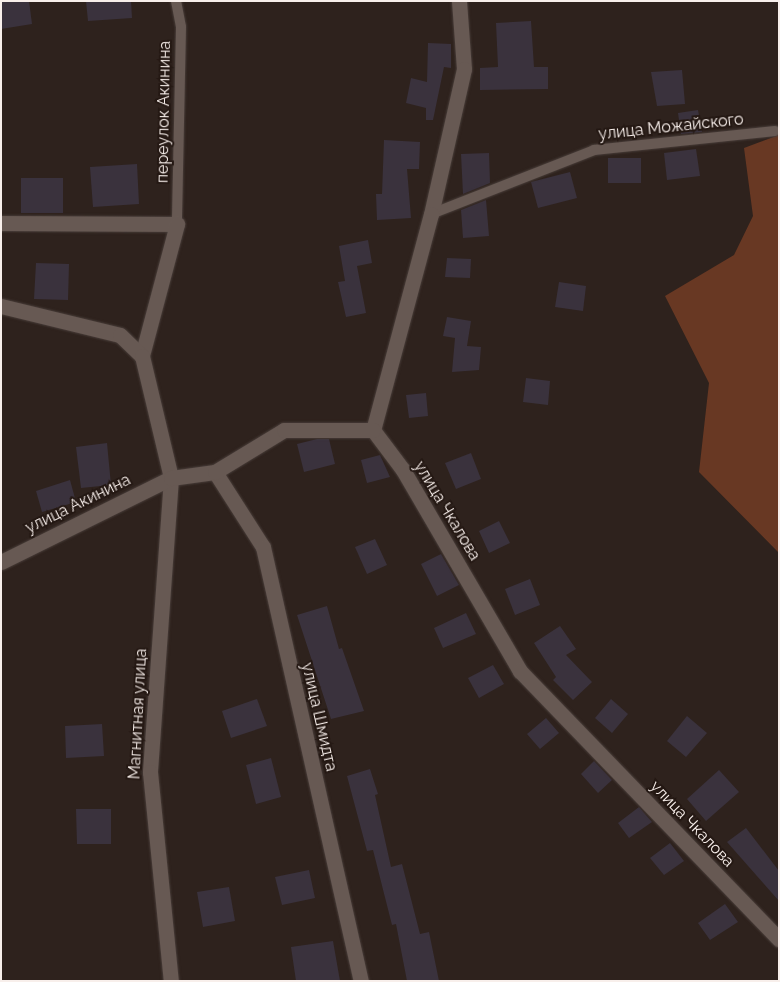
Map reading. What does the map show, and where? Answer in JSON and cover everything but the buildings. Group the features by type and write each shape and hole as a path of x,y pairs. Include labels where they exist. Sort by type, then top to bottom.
{"street":[{"path":"373,430 431,214 464,69 459,1"},
{"path":"1,224 176,224 142,356 171,478"},
{"path":"1,306 120,335 142,356"},
{"name":"улица Акинина","path":"1,562 171,478 215,472 284,430 373,430"},
{"name":"улица Чкалова","path":"373,430 403,470 520,671 779,939"},
{"name":"улица Шмидта","path":"215,472 263,547 361,981"},
{"name":"Магнитная улица","path":"171,478 150,772 171,981"}],"lane":[{"name":"переулок Акинина","path":"176,1 181,27 176,224"},
{"name":"улица Можайского","path":"431,214 594,150 775,131"}],"shaded area":[{"path":"779,135 779,553 699,472 709,383 665,296 734,255 753,216 744,148"}]}
